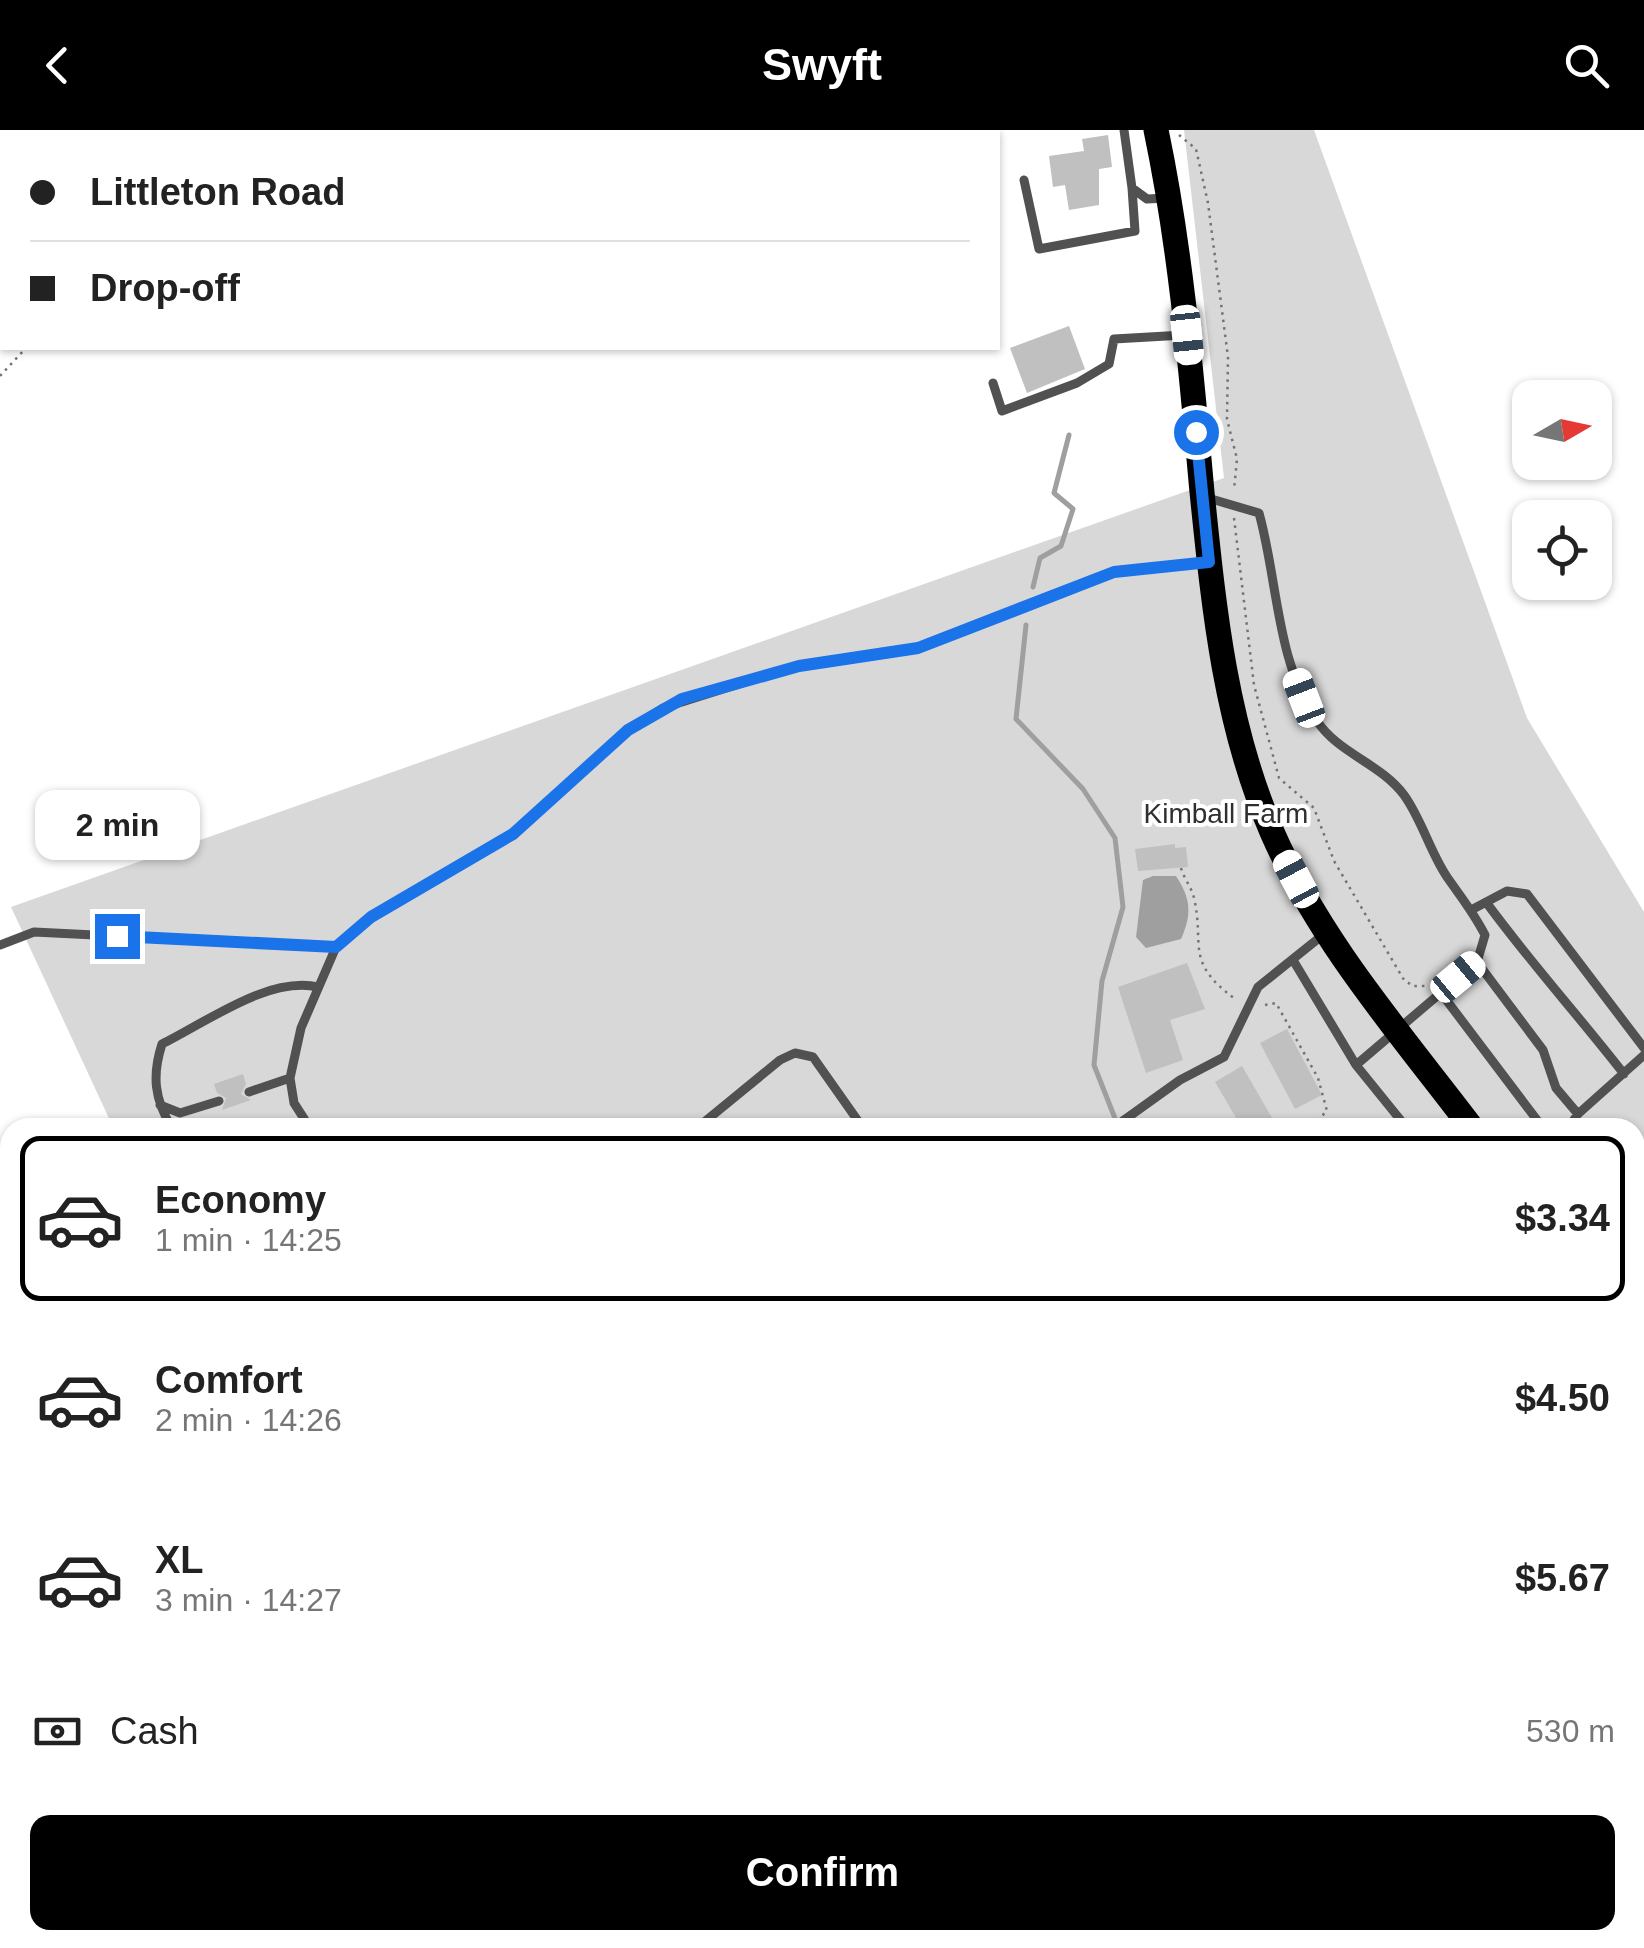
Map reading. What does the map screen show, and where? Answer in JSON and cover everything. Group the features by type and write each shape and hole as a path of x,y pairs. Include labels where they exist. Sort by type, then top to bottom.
{"main road":[{"path":"1156,130 1170,198 1187,335 1221,662 1250,774 1274,836 1326,933 1464,1118"}],"lane":[{"path":"1024,180 1040,249 1136,231 1124,130"},
{"path":"1132,188 1147,199 1170,198"},
{"path":"993,383 1002,411 1077,383 1110,364 1114,339 1187,335"},
{"path":"1203,497 1260,513 1284,641 1316,720 1338,746 1376,768 1404,794 1447,876 1473,909 1485,935 1476,962 1356,1065"},
{"path":"304,1118 294,1103 290,1078 301,1028 336,947 371,917 513,834 628,730 682,699 799,666 918,648 1114,572 1209,562"},
{"path":"1473,909 1517,890 1537,902 1644,1052 1575,1118"},
{"path":"1486,902 1550,988 1565,998 1624,1074"},
{"path":"0,945 34,932 336,947"},
{"path":"1127,1118 1224,1057 1258,987 1326,933"},
{"path":"1293,960 1356,1065 1399,1118"},
{"path":"1476,962 1543,1050 1556,1088 1578,1114"},
{"path":"167,1118 159,1104 154,1077 162,1044 277,988 303,984 318,987"},
{"path":"1440,992 1534,1118"},
{"path":"709,1118 795,1052 813,1057 856,1118"},
{"path":"249,1092 290,1078"},
{"path":"159,1104 180,1113 219,1101"}],"path":[{"path":"0,376 24,350"},
{"path":"1181,868 1195,907 1194,928 1208,974 1246,1008 1276,1002 1318,1078 1328,1111 1320,1118"}],"green space":[{"name":"Kimball Farm","path":"1184,130 1314,130 1527,718 1644,912 1644,1118 109,1118 11,907 1224,478"}],"shaded area":[{"path":"1176,876 1185,892 1188,914 1181,939 1146,948 1136,937 1143,880"}],"building":[{"path":"1108,135 1112,167 1099,169 1099,205 1069,210 1065,185 1053,187 1049,156 1084,151 1082,139"},
{"path":"1069,326 1085,369 1027,393 1010,348"},
{"path":"1175,844 1175,848 1186,847 1188,867 1138,871 1135,849"},
{"path":"1187,963 1205,1009 1170,1020 1183,1060 1146,1073 1118,987"},
{"path":"1287,1029 1322,1095 1295,1109 1260,1043"},
{"path":"1242,1066 1272,1118 1236,1118 1215,1082"},
{"path":"243,1074 246,1084 241,1094 251,1100 222,1110 226,1098 217,1093 214,1084"}],"waterway":[{"path":"1033,587 1040,558 1061,546 1073,509 1054,493 1069,435"},
{"path":"1026,625 1016,719 1083,789 1115,838 1123,907 1102,981 1094,1065 1115,1118"}],"route":[{"path":"117,936 300,942 336,947 371,917 513,834 584,775 628,730 682,699 799,666 918,648 1114,572 1209,562 1196,432"}]}
